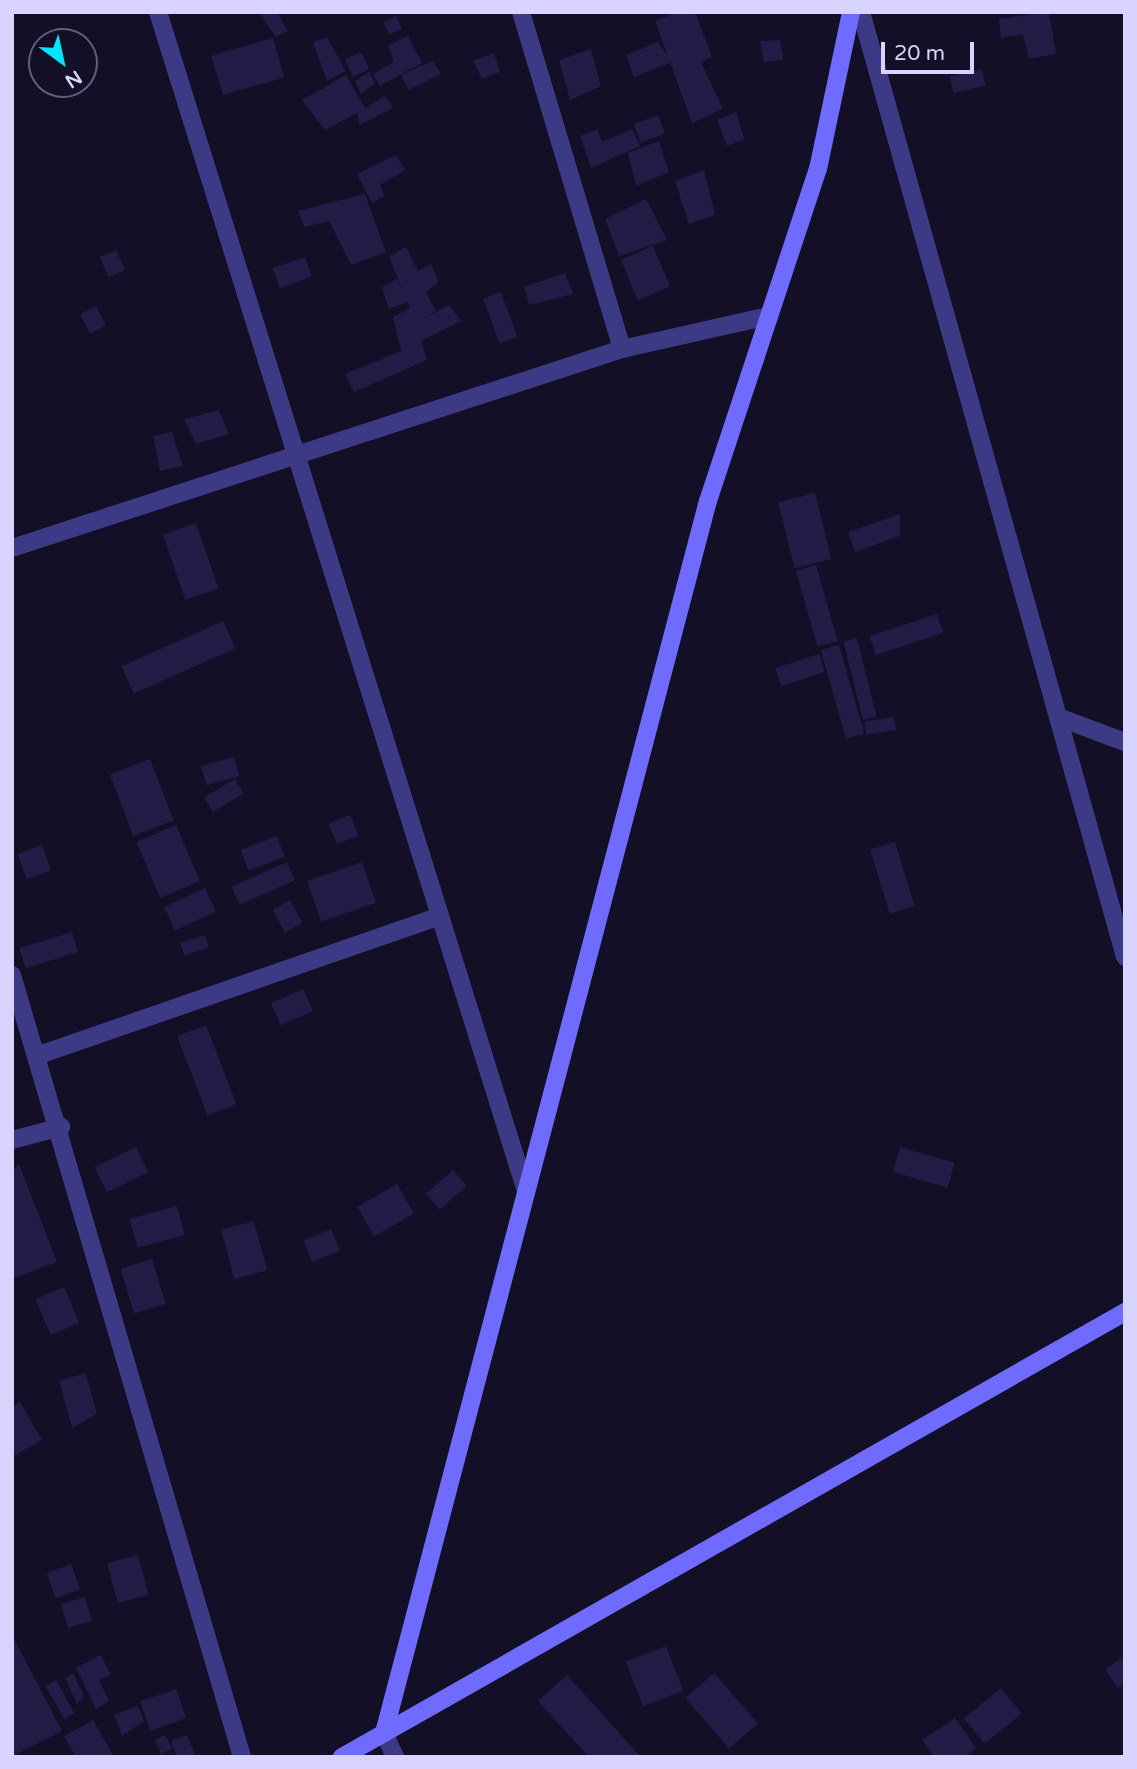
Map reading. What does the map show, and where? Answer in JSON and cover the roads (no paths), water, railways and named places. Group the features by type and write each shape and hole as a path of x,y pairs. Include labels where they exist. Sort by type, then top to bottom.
{"street":[{"path":"521,12 622,349"},
{"path":"395,1757 384,1733 708,500 818,169 851,12"},
{"path":"861,12 1125,957"},
{"path":"161,13 294,454 526,1191"},
{"path":"12,548 622,349 769,316"},
{"path":"1058,717 1125,742"},
{"path":"38,1055 440,916"},
{"path":"12,975 61,1127 242,1757"},
{"path":"12,1140 61,1127"},
{"path":"342,1757 1125,1312"}]}
